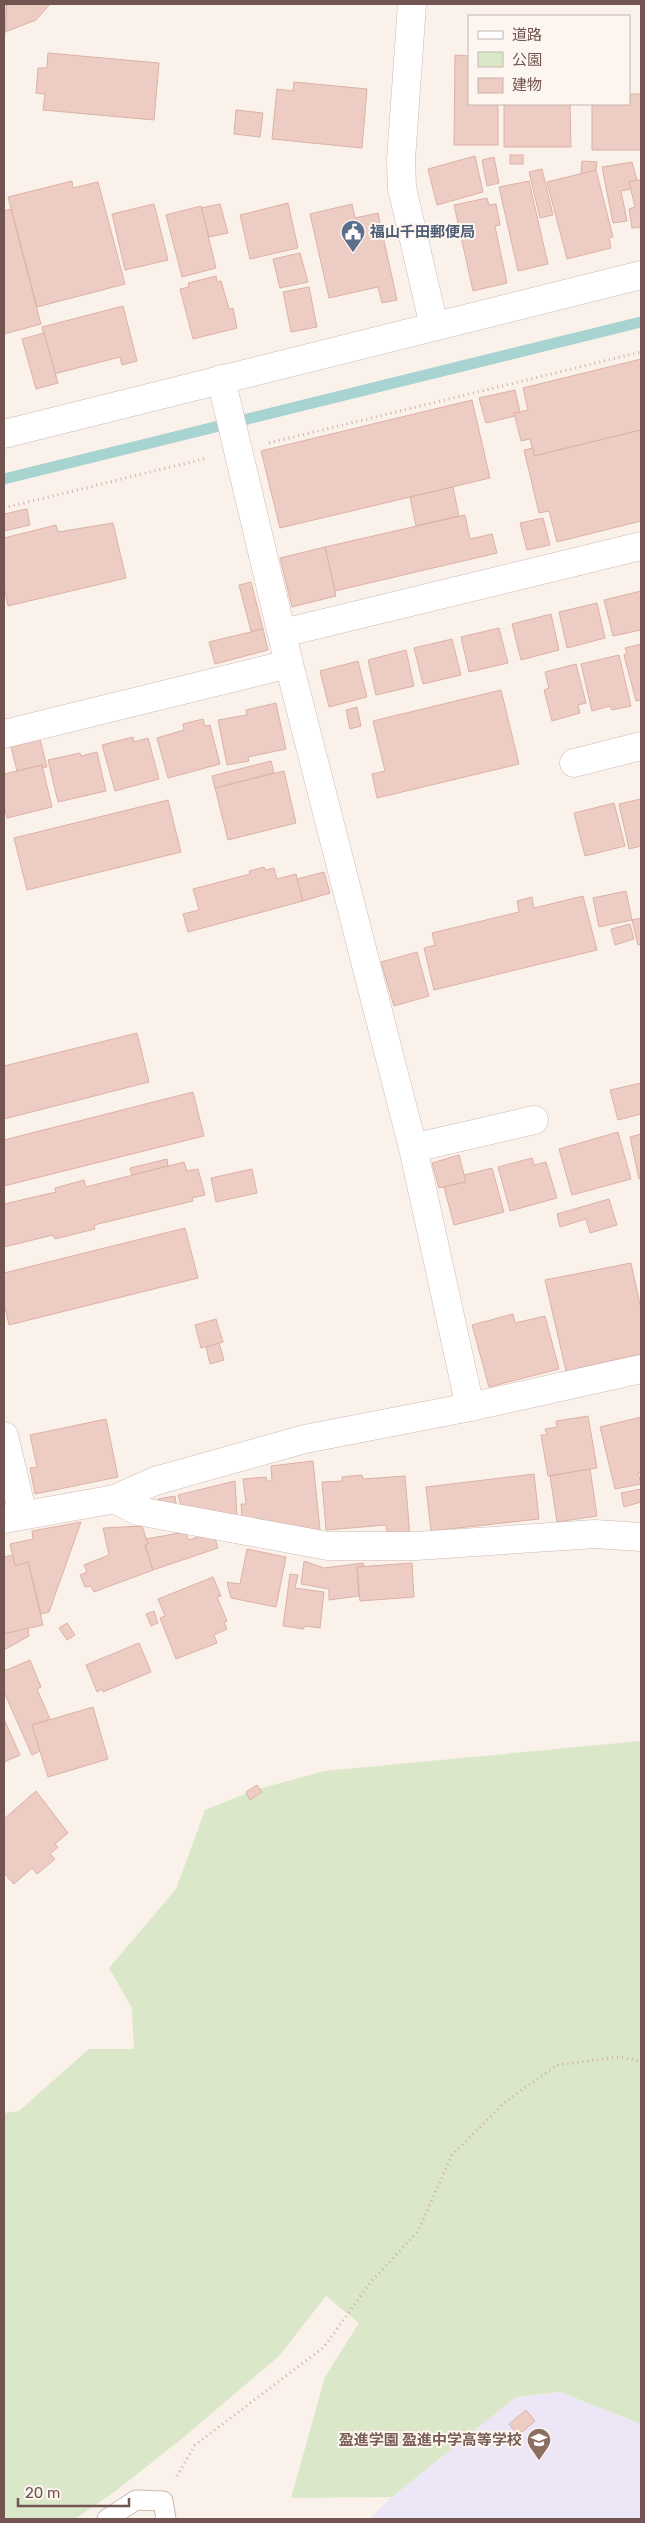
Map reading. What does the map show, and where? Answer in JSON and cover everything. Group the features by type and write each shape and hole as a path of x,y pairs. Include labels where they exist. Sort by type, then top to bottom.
{"street":[{"path":"412,4 401,160 402,188 434,326"},
{"path":"4,434 641,275"},
{"path":"221,379 289,664 413,1148 470,1407"},
{"path":"283,633 641,546"},
{"path":"4,734 289,664"},
{"path":"574,763 641,746"},
{"path":"413,1148 534,1120"},
{"path":"4,1436 13,1517 115,1499 154,1481 306,1439 470,1407 641,1369"},
{"path":"115,1499 138,1512 328,1546 416,1546 595,1534 641,1537"}],"lane":[{"path":"107,2519 136,2500 163,2501 166,2519"}],"path":[{"path":"4,508 238,445 641,352"},
{"path":"163,2501 195,2445 324,2347 370,2283 418,2232 452,2156 504,2103 557,2065 616,2057 641,2060"}],"shaded area":[{"name":"盈進学園 盈進中学高等学校","path":"560,2392 641,2424 641,2519 369,2519 392,2497 516,2397"}],"green space":[{"path":"641,1741 641,2424 560,2392 516,2397 392,2497 291,2498 325,2377 359,2323 326,2296 279,2356 184,2437 113,2493 75,2519 4,2519 4,2113 19,2111 89,2049 134,2049 132,2008 109,1968 176,1889 205,1810 255,1790 324,1771"}],"building":[{"path":"4,4 7,4 4,45"},
{"path":"7,4 50,4 36,20 5,32"},
{"path":"48,53 159,63 154,120 43,110 45,94 36,93 38,68 47,68"},
{"path":"455,55 468,56 468,105 498,105 498,145 454,145"},
{"path":"294,82 367,89 362,148 272,139 277,89 293,91"},
{"path":"630,94 641,94 641,150 592,150 592,105 630,105"},
{"path":"504,105 570,105 571,147 504,147"},
{"path":"236,110 263,113 260,137 234,134"},
{"path":"510,155 523,155 523,164 510,164"},
{"path":"475,156 483,192 437,205 428,169"},
{"path":"494,157 499,183 487,186 482,160"},
{"path":"582,161 597,162 596,170 581,174"},
{"path":"632,162 637,180 629,182 631,189 621,191 627,221 613,223 602,167"},
{"path":"542,169 553,215 540,218 529,172"},
{"path":"596,170 613,237 609,238 611,248 567,259 547,182"},
{"path":"641,180 641,234 640,227 632,228 629,209 635,207 629,182"},
{"path":"72,181 73,188 98,182 125,284 37,307 8,197"},
{"path":"529,181 548,264 518,271 499,187"},
{"path":"487,198 489,205 496,204 500,225 495,226 507,283 473,291 454,205"},
{"path":"288,203 298,248 250,259 240,215"},
{"path":"154,204 168,260 125,270 112,214"},
{"path":"220,204 228,233 209,237 201,208"},
{"path":"352,204 355,218 378,213 397,300 382,303 378,287 329,298 310,214"},
{"path":"201,206 216,268 182,277 166,215"},
{"path":"11,209 41,324 4,334 4,211"},
{"path":"300,253 308,282 280,288 273,259"},
{"path":"216,276 217,282 221,281 229,309 233,308 237,328 193,339 180,289 189,287 188,283"},
{"path":"309,287 317,327 291,332 283,292"},
{"path":"123,306 137,361 122,365 120,357 54,374 42,327"},
{"path":"44,333 58,383 36,389 22,339"},
{"path":"641,359 641,430 534,456 530,439 521,441 514,413 528,410 523,388"},
{"path":"515,390 520,412 514,413 515,416 486,423 479,398"},
{"path":"472,400 490,478 280,528 261,451"},
{"path":"641,430 641,521 557,542 549,511 539,513 524,450 533,448 534,456"},
{"path":"453,487 459,516 416,526 410,497"},
{"path":"27,509 30,525 4,531 4,514"},
{"path":"465,515 470,539 492,534 497,553 335,591 325,547"},
{"path":"543,518 550,545 527,550 520,523"},
{"path":"113,523 126,578 8,606 4,587 4,538 56,525 58,532"},
{"path":"325,547 336,596 292,607 280,558"},
{"path":"251,582 263,629 251,631 239,585"},
{"path":"641,591 641,630 613,636 604,600"},
{"path":"597,603 605,638 567,648 559,612"},
{"path":"551,614 559,650 521,660 512,624"},
{"path":"499,628 508,663 469,672 461,637"},
{"path":"263,629 268,650 215,664 209,642"},
{"path":"452,639 461,675 423,684 414,648"},
{"path":"641,644 641,700 636,701 624,655 627,654 625,648"},
{"path":"406,650 414,686 376,695 368,660"},
{"path":"619,655 631,706 612,710 610,706 592,711 581,664"},
{"path":"358,661 367,697 329,707 320,671"},
{"path":"576,664 586,703 578,705 580,713 552,721 544,690 549,688 545,672"},
{"path":"501,690 519,764 377,798 372,774 385,771 373,721"},
{"path":"276,703 286,749 248,757 249,761 227,765 218,720 247,715 246,710"},
{"path":"357,707 361,726 350,729 346,710"},
{"path":"203,719 205,726 210,725 220,764 168,778 157,738 184,730 183,724"},
{"path":"133,737 134,742 148,738 159,779 115,791 102,745"},
{"path":"40,739 47,767 42,768 42,765 17,771 11,747"},
{"path":"97,752 106,791 58,802 48,760 80,753 81,756"},
{"path":"271,761 274,773 215,788 212,776"},
{"path":"42,765 52,807 7,818 4,806 4,774"},
{"path":"284,771 296,823 228,840 215,788"},
{"path":"641,799 641,846 629,849 619,804"},
{"path":"168,800 181,852 27,890 14,838"},
{"path":"614,803 625,846 585,856 574,813"},
{"path":"264,867 265,870 274,868 277,879 296,874 303,901 188,932 183,914 199,910 193,889 250,874 249,871"},
{"path":"324,872 330,893 303,901 297,879"},
{"path":"626,891 632,920 599,927 593,898"},
{"path":"583,896 597,950 434,990 424,948 435,945 432,933 519,912 517,901 532,897 534,908"},
{"path":"641,918 641,944 638,945 632,920"},
{"path":"630,924 634,939 615,945 611,929"},
{"path":"417,952 429,996 394,1006 381,962"},
{"path":"137,1033 149,1082 4,1119 4,1066"},
{"path":"641,1083 641,1114 618,1120 610,1090"},
{"path":"193,1092 204,1136 4,1186 4,1140"},
{"path":"618,1132 631,1179 572,1195 559,1149"},
{"path":"641,1134 641,1178 639,1179 630,1137"},
{"path":"459,1155 466,1182 439,1188 432,1163"},
{"path":"532,1158 534,1165 546,1162 557,1198 510,1211 498,1167"},
{"path":"167,1159 168,1166 132,1175 130,1168"},
{"path":"184,1162 187,1171 198,1169 205,1195 192,1198 193,1201 94,1225 95,1229 55,1239 53,1235 4,1247 4,1204 56,1192 55,1188 84,1180 86,1187"},
{"path":"492,1168 504,1212 454,1225 444,1187 466,1182 464,1175"},
{"path":"252,1169 257,1193 216,1202 211,1178"},
{"path":"609,1199 617,1225 590,1233 586,1219 560,1227 557,1214"},
{"path":"185,1228 198,1278 9,1325 4,1303 4,1273"},
{"path":"631,1263 641,1309 641,1354 566,1371 545,1280"},
{"path":"513,1314 515,1323 545,1316 559,1369 489,1387 472,1325"},
{"path":"216,1319 223,1342 201,1348 195,1325"},
{"path":"219,1343 224,1360 210,1364 206,1347"},
{"path":"588,1416 597,1468 548,1476 541,1435 547,1435 545,1429 557,1427 556,1421"},
{"path":"641,1417 641,1473 638,1473 641,1484 615,1489 600,1427"},
{"path":"106,1419 118,1477 35,1494 30,1468 37,1467 30,1435"},
{"path":"313,1461 320,1530 242,1517 241,1504 246,1504 243,1479 266,1477 267,1481 272,1481 271,1466"},
{"path":"590,1469 597,1516 557,1522 550,1476"},
{"path":"534,1474 539,1519 431,1531 426,1487"},
{"path":"362,1475 363,1479 405,1476 410,1536 388,1538 386,1525 326,1530 322,1482 342,1481 342,1477"},
{"path":"235,1481 237,1516 181,1505 178,1495"},
{"path":"641,1489 641,1502 624,1507 621,1493"},
{"path":"175,1496 176,1503 160,1507 158,1499"},
{"path":"81,1522 49,1612 41,1614 28,1562 15,1566 10,1544 33,1539 32,1531"},
{"path":"142,1526 148,1544 145,1545 153,1570 94,1592 91,1586 85,1587 80,1575 87,1572 84,1565 109,1555 103,1528"},
{"path":"185,1532 189,1540 200,1536 215,1538 218,1548 153,1570 145,1545 148,1544 146,1539"},
{"path":"247,1549 286,1557 276,1607 231,1598 227,1582 240,1584"},
{"path":"13,1555 15,1566 28,1562 43,1625 4,1634 4,1557"},
{"path":"304,1561 324,1568 363,1563 364,1566 357,1567 359,1596 329,1600 329,1589 301,1584"},
{"path":"412,1563 414,1597 360,1601 357,1567"},
{"path":"290,1574 298,1575 295,1588 324,1592 320,1628 304,1626 304,1629 283,1626"},
{"path":"213,1577 221,1596 217,1597 227,1621 224,1622 227,1629 214,1635 217,1643 176,1659 160,1618 165,1616 158,1599"},
{"path":"154,1611 158,1623 151,1626 146,1614"},
{"path":"67,1623 75,1635 67,1640 59,1628"},
{"path":"28,1628 29,1636 4,1650 4,1634"},
{"path":"139,1643 151,1672 103,1692 102,1689 97,1692 86,1665"},
{"path":"30,1660 41,1687 37,1689 50,1719 32,1725 40,1751 32,1755 4,1692 4,1671"},
{"path":"93,1707 108,1759 48,1777 32,1725"},
{"path":"4,1719 20,1755 4,1762"},
{"path":"257,1785 262,1792 250,1800 246,1792"},
{"path":"36,1791 68,1833 55,1844 58,1847 50,1854 55,1859 37,1874 32,1868 14,1884 4,1873 4,1819"},
{"path":"526,2410 535,2421 518,2435 509,2424"}],"waterway":[{"path":"4,479 641,322"}],"place":[{"name":"福山千田郵便局","path":"353,253"},
{"name":"盈進学園 盈進中学高等学校","path":"539,2461"}]}
